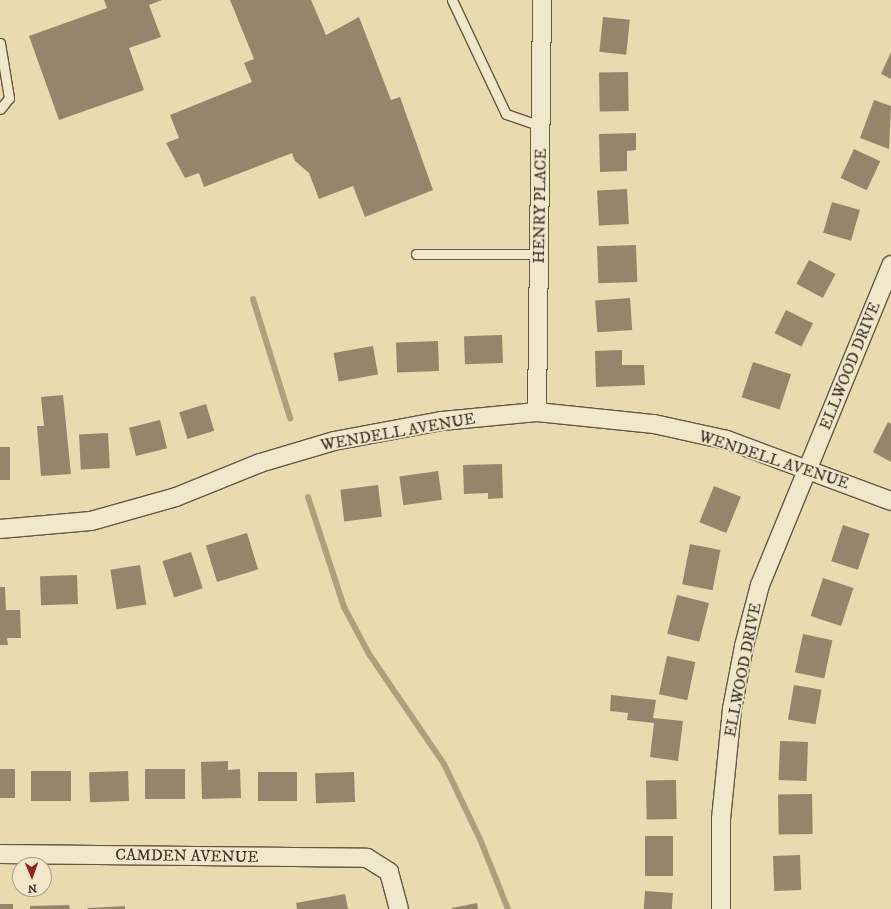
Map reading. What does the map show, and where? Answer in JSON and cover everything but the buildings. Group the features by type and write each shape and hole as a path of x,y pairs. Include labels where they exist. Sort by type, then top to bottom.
{"street":[{"name":"HENRY PLACE","path":"537,412 542,0"},
{"name":"ELLWOOD DRIVE","path":"721,909 721,819 734,701 760,586 891,265"},
{"name":"WENDELL AVENUE","path":"0,529 91,521 176,496 260,463 334,441 442,421 537,412 654,424 726,440 807,468 891,501"},
{"name":"CAMDEN AVENUE","path":"0,854 367,858 389,872 399,909"}],"lane":[{"path":"452,0 506,114 541,126"},
{"path":"0,43 9,98 0,109"},
{"path":"416,254 539,254"}],"waterway":[{"path":"253,299 290,418"},
{"path":"308,497 344,607 369,654 444,764 480,839 508,909"}]}
